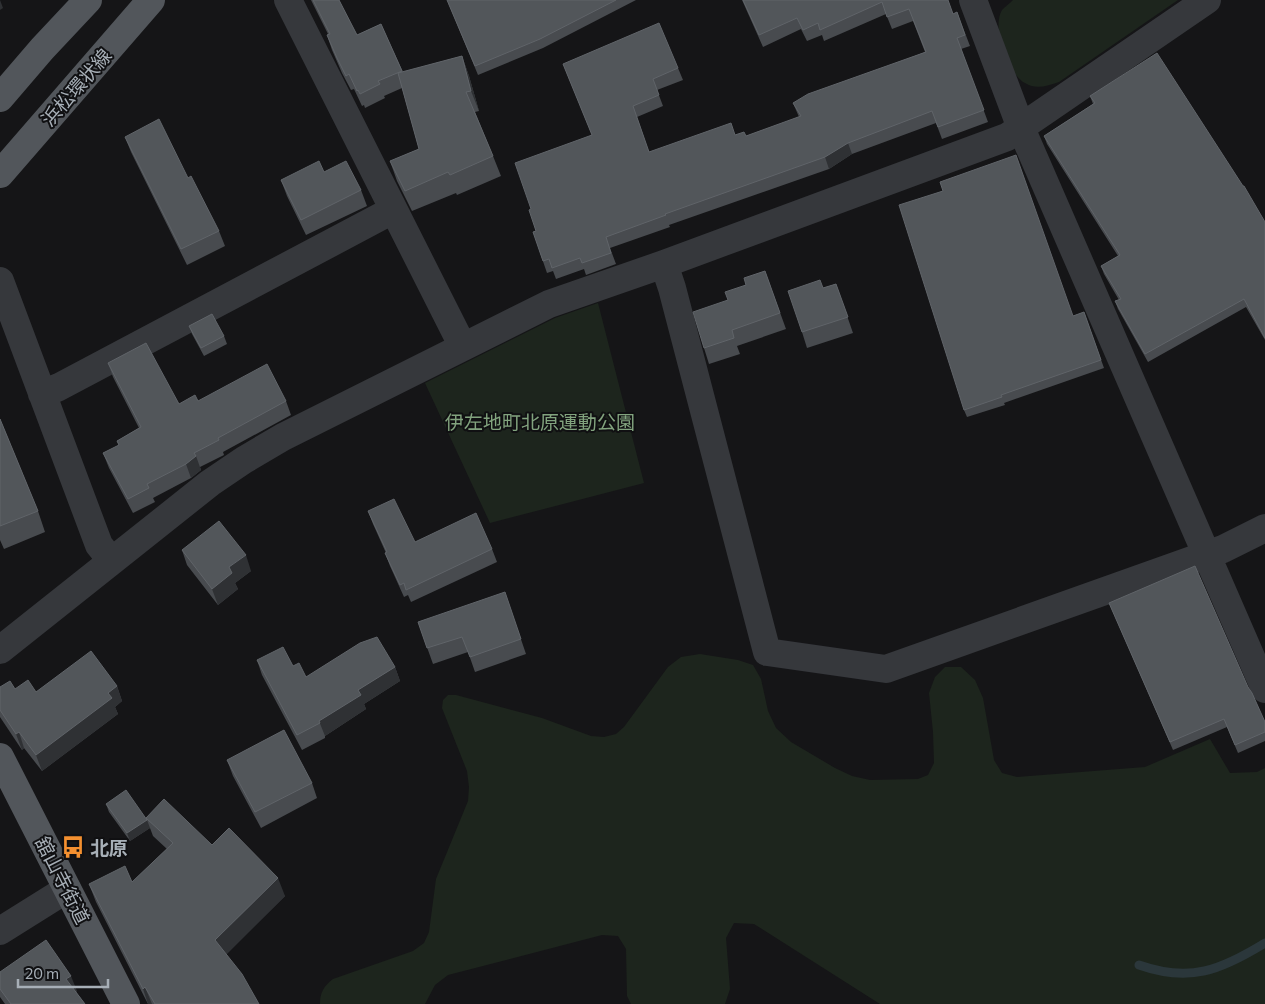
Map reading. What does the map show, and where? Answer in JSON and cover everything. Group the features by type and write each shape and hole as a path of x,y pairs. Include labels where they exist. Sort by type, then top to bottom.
{"main road":[{"path":"0,98 88,0"},
{"name":"浜松環状線","path":"0,174 151,0"},
{"name":"舘山寺街道","path":"0,756 126,1004"}],"street":[{"path":"288,0 462,347"},
{"path":"974,0 1021,128 1265,689"},
{"path":"0,650 210,482 284,437 549,304 664,264 1007,137 1207,0"},
{"path":"42,394 59,388 394,210"},
{"path":"664,264 672,288 767,652 886,669 1223,549 1265,528"},
{"path":"0,281 99,545 112,561"},
{"path":"0,931 67,889"}],"green space":[{"path":"1013,0 1178,0 1059,82 1037,87 1025,83 1019,78 1007,61 1003,50 1000,39 999,18 1002,10"},
{"name":"伊左地町北原運動公園","path":"598,303 644,483 490,523 425,383 555,318"},
{"path":"700,654 738,660 753,665 761,679 768,711 776,728 791,742 835,768 852,776 870,780 918,779 928,775 934,763 929,693 935,677 945,667 961,667 975,680 983,698 994,760 1002,773 1017,777 1145,767 1210,739 1230,773 1257,772 1265,768 1265,1004 880,1004 754,924 734,923 726,938 730,989 725,1004 631,1004 627,996 626,949 618,936 602,935 448,975 435,985 425,1004 320,1004 323,990 333,979 413,951 424,943 429,932 436,879 468,801 467,771 442,708 443,700 448,695 456,695 542,718 591,736 604,737 616,734 624,727 668,667 681,657"}],"building":[{"path":"313,0 339,0 357,35 381,24 402,71 378,81 380,84 360,94 349,74 346,76 337,58 327,35 330,34"},
{"path":"447,0 616,0 540,39 475,66"},
{"path":"743,0 948,0 953,14 957,12 965,35 957,38 984,110 938,127 932,111 848,143 825,157 606,237 611,253 582,263 580,258 552,268 549,259 543,261 533,232 536,231 529,210 531,209 515,163 592,135 563,64 659,23 678,68 653,79 659,95 633,106 649,152 731,123 735,135 744,132 746,136 801,116 793,103 808,94 926,52 909,9 887,17 882,2 820,30 818,23 803,30 797,18 759,35"},
{"path":"1157,53 1244,186 1265,222 1265,338 1244,299 1145,354 1115,301 1121,299 1101,266 1120,255 1044,136 1095,103 1090,96"},
{"path":"462,56 471,91 466,92 493,156 450,175 448,172 405,191 390,161 419,149 398,73"},
{"path":"159,119 188,178 191,176 219,231 181,249 125,137"},
{"path":"1016,155 1073,316 1084,312 1101,360 964,410 899,205 943,191 940,182"},
{"path":"319,161 324,172 346,161 361,190 301,220 281,180"},
{"path":"765,271 780,313 732,330 734,338 704,348 693,312 728,300 725,292 746,285 744,278"},
{"path":"820,280 823,288 836,284 848,317 802,332 788,291"},
{"path":"212,314 224,336 201,348 189,326"},
{"path":"146,343 179,404 195,395 198,401 267,364 286,401 218,438 219,440 194,453 196,456 186,464 147,484 149,488 128,499 103,453 119,445 117,441 141,427 108,363"},
{"path":"0,419 38,511 0,526"},
{"path":"394,499 415,542 476,513 492,549 406,590 404,583 400,585 368,511"},
{"path":"219,521 246,555 229,567 232,573 212,589 182,550"},
{"path":"1195,566 1265,722 1265,732 1235,745 1224,719 1170,742 1109,603"},
{"path":"505,592 521,639 470,657 462,637 427,648 418,622"},
{"path":"377,637 395,667 358,690 361,695 319,721 320,723 297,735 257,660 283,647 293,666 299,663 306,677 360,643"},
{"path":"91,651 117,686 108,693 112,698 36,755 19,732 16,734 0,710 0,687 10,681 15,689 28,680 36,692"},
{"path":"284,730 312,783 255,812 227,760"},
{"path":"126,790 147,820 127,833 106,804"},
{"path":"164,799 212,845 229,828 278,878 215,940 242,974 259,1004 155,1004 145,987 143,989 89,884 125,866 132,882 173,843 146,818"},
{"path":"46,940 71,976 66,979 85,1004 11,1004 0,989 0,972"}],"waterway":[{"path":"1139,965 1174,973 1205,971 1219,967 1265,943"}],"place":[{"name":"北原","path":"73,847"}]}
